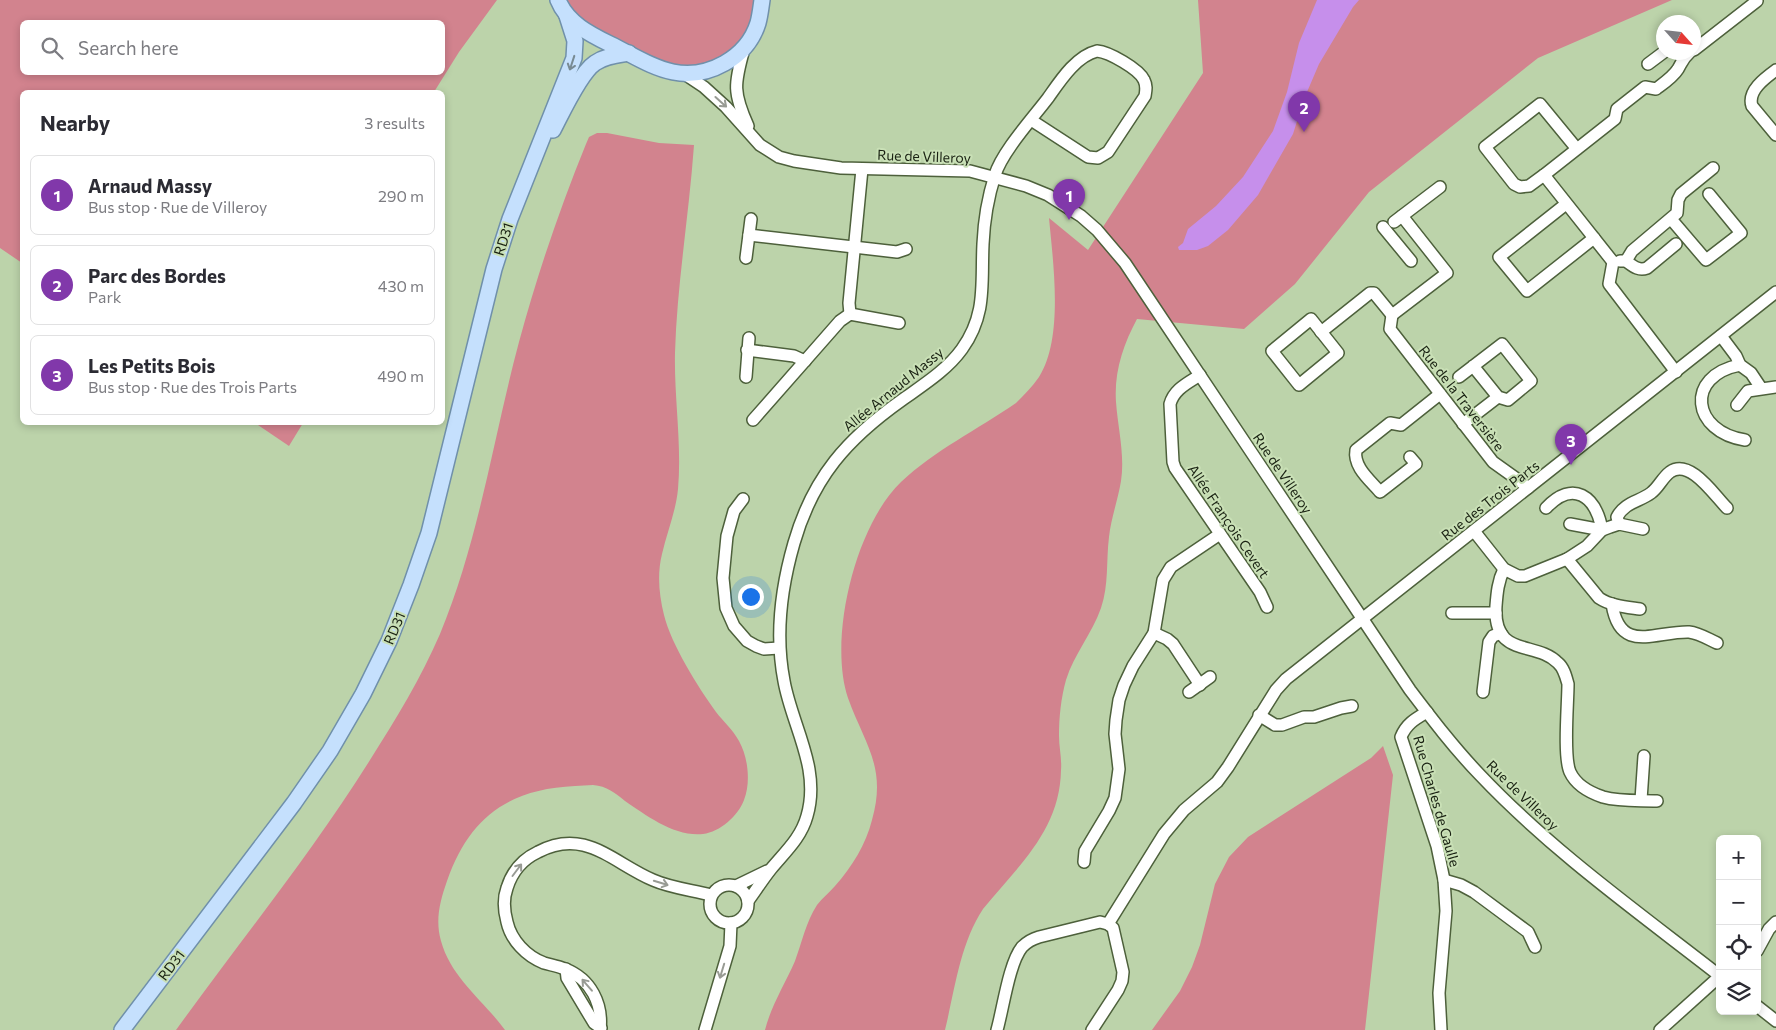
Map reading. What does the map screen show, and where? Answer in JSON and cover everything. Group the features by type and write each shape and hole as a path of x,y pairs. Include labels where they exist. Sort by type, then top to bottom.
{"main road":[{"path":"558,0 567,16 586,32 672,72 683,73 698,73 716,68 744,49 758,23 761,6 772,0"},
{"name":"RD31","path":"122,1030 294,803 330,751 363,694 389,641 429,533 494,269 510,220 574,58 575,41 567,16"},
{"name":"RD31","path":"533,163 582,78 594,63 608,56 629,53"}],"street":[{"path":"1701,45 1757,1"},
{"name":"Rue de Villeroy","path":"744,49 738,72 736,93 740,108 753,136"},
{"path":"1097,50 1111,55 1138,72 1146,83 1145,96 1108,152 1098,158 1088,157 1031,120 1069,71 1084,57 1097,50"},
{"path":"1648,64 1656,58"},
{"path":"1671,60 1678,69"},
{"path":"1577,149 1540,104 1485,147 1514,184 1529,186 1544,176 1615,119 1617,109 1645,87 1656,88 1671,77 1678,69 1682,60"},
{"path":"1776,70 1758,86 1751,95 1750,101 1776,135"},
{"name":"Rue de Villeroy","path":"683,73 704,87 726,107 760,145 779,157 841,168 970,171 1039,190 1069,207 1098,230 1125,263 1362,618 1446,738 1480,776 1550,842 1716,973"},
{"name":"Allée Arnaud Massy","path":"748,901 801,831 807,816 810,798 811,780 802,738 788,702 778,648 780,613 788,567 801,521 828,468 860,433 877,418 946,368 962,349 975,327 981,305 983,242 994,177 1003,158 1031,120"},
{"path":"850,314 849,303 862,168"},
{"path":"1613,262 1626,260 1632,251 1671,219 1677,213 1678,200 1681,194 1713,168"},
{"path":"1544,176 1613,262 1609,284 1676,372"},
{"path":"1393,221 1440,187"},
{"path":"1671,219 1706,260 1741,233 1709,194"},
{"path":"1566,204 1499,256 1527,291 1594,238"},
{"path":"746,258 751,219"},
{"path":"1321,332 1370,293 1374,294 1392,315 1447,273 1413,230 1393,221"},
{"path":"1393,221 1397,242 1412,261"},
{"path":"1397,242 1413,230"},
{"path":"749,235 897,252 906,249"},
{"path":"1626,260 1635,268 1641,270 1647,268 1676,244"},
{"name":"Rue des Trois Parts","path":"1108,924 1164,834 1184,810 1217,782 1259,715 1286,679 1776,292"},
{"path":"753,420 840,321 850,314 898,323"},
{"name":"Rue de la Traversière","path":"1392,315 1390,329 1463,424 1493,462 1528,488"},
{"path":"1311,319 1321,332 1338,354 1299,385 1272,351 1311,319"},
{"path":"1721,336 1736,356 1740,365 1751,374 1761,388"},
{"path":"746,377 749,338"},
{"path":"1459,377 1473,366 1502,344 1531,381 1508,400 1498,397 1473,366"},
{"path":"747,350 794,356 805,361"},
{"path":"1740,365 1722,369 1715,374 1703,391 1702,400 1705,418 1711,425 1727,435 1745,440"},
{"name":"Allée François Cevert","path":"1200,376 1177,390 1172,396 1170,404 1171,455 1175,468 1260,592 1267,607"},
{"path":"1736,405 1748,391 1776,387"},
{"path":"1410,456 1416,464 1380,492 1357,464 1355,457 1356,450 1390,424 1401,425 1440,394"},
{"path":"1463,424 1498,397"},
{"path":"1619,524 1618,517 1624,507 1650,494 1666,475 1675,469 1683,468 1690,471 1727,508"},
{"path":"1546,508 1554,499 1562,495 1570,493 1579,494 1592,503 1597,510 1602,530"},
{"path":"743,499 734,512 727,536 723,578 726,608 734,626 747,641 764,649 778,648"},
{"path":"1570,524 1602,530"},
{"path":"1474,531 1504,569 1518,576 1526,576 1567,559 1587,546 1602,530 1619,524 1643,529"},
{"path":"1084,862 1085,851 1109,811 1118,785 1119,769 1115,734 1119,700 1130,672 1154,633 1163,580 1171,567 1220,534"},
{"path":"1567,559 1594,594 1605,602 1640,609"},
{"path":"1504,569 1498,580 1496,613 1497,624 1501,633 1516,646 1551,657 1565,673 1568,684 1567,759 1570,772 1590,792 1603,797 1619,800 1657,801"},
{"path":"1612,604 1616,623 1624,631 1634,636 1645,637 1692,633 1717,643"},
{"path":"1452,613 1496,613"},
{"path":"1154,633 1173,644 1200,685"},
{"path":"1483,692 1489,642 1493,636 1501,633"},
{"path":"1189,692 1210,677"},
{"path":"1259,715 1275,725 1282,725 1304,717 1314,717 1352,706"},
{"name":"Rue Charles de Gaulle","path":"1427,712 1411,722 1401,737 1437,846 1444,880 1446,911 1440,993 1441,1030"},
{"path":"1641,800 1644,756"},
{"path":"600,1029 600,1009 596,998 585,982 566,969 543,962 526,952 512,935 505,914 506,891 510,879 524,860 539,851 557,844 582,844 605,853 653,880 711,895"},
{"name":"Allée Arnaud Massy","path":"736,886 771,869"},
{"path":"1444,880 1461,885 1474,892 1528,932 1535,947"},
{"path":"729,884 736,886 746,894 748,901 746,913 742,918 731,923 724,923 713,915 710,909 711,895 722,886 729,884"},
{"path":"998,1030 1014,963 1023,946 1039,936 1100,922 1108,924 1113,928 1123,972 1118,990 1092,1030"},
{"path":"1761,943 1769,928 1776,922"},
{"path":"705,1030 730,946 731,923"},
{"path":"1660,1030 1716,980"},
{"path":"1761,1009 1776,1021"}],"shaded area":[{"path":"0,0 497,0 445,74 445,20 20,20 20,75 445,75 435,90 20,90 20,262 0,248"},
{"path":"566,0 756,0 755,13 745,36 735,49 707,66 685,69 666,65 589,27 571,10"},
{"path":"1198,0 1672,0 1538,58 1369,192 1295,284 1244,329 1137,319 1120,359 1116,380 1122,471 1110,530 1104,599 1093,627 1069,671 1064,687 1059,722 1061,766 1059,791 1053,811 1035,846 983,909 975,923 959,967 945,1030 765,1030 774,1004 795,961 810,918 817,905 841,879 858,855 872,820 876,801 877,785 875,770 867,743 848,698 843,674 841,646 850,584 870,526 885,501 901,482 942,450 1016,403 1039,377 1047,361 1052,342 1054,321 1054,277 1049,218 1088,250 1203,73"},
{"path":"1317,0 1359,0 1319,64 1304,99 1293,134 1258,195 1228,230 1208,246 1197,250 1179,250 1178,247 1183,243 1188,229 1216,206 1243,177 1273,131 1287,92 1299,43"},
{"path":"597,133 607,133 659,143 694,145 676,327 675,370 679,455 678,489 660,562 659,584 664,615 679,652 701,690 734,733 745,754 748,778 744,800 733,817 722,827 703,834 693,834 672,829 643,813 607,788 593,785 551,788 530,793 494,811 480,824 467,840 456,859 442,896 438,926 441,941 452,966 505,1030 176,1030 300,863 347,795 399,714 433,650 454,598 465,562 519,342 541,267 586,144 589,137"},
{"path":"258,425 302,425 289,446"},
{"path":"1383,746 1393,775 1365,1030 1152,1030 1180,991 1192,967 1200,945 1215,884 1229,857 1248,837 1371,758"}],"place":[{"name":"Parc des Bordes","path":"1304,132"},
{"name":"Arnaud Massy","path":"1069,220"},
{"name":"Les Petits Bois","path":"1571,465"}]}
